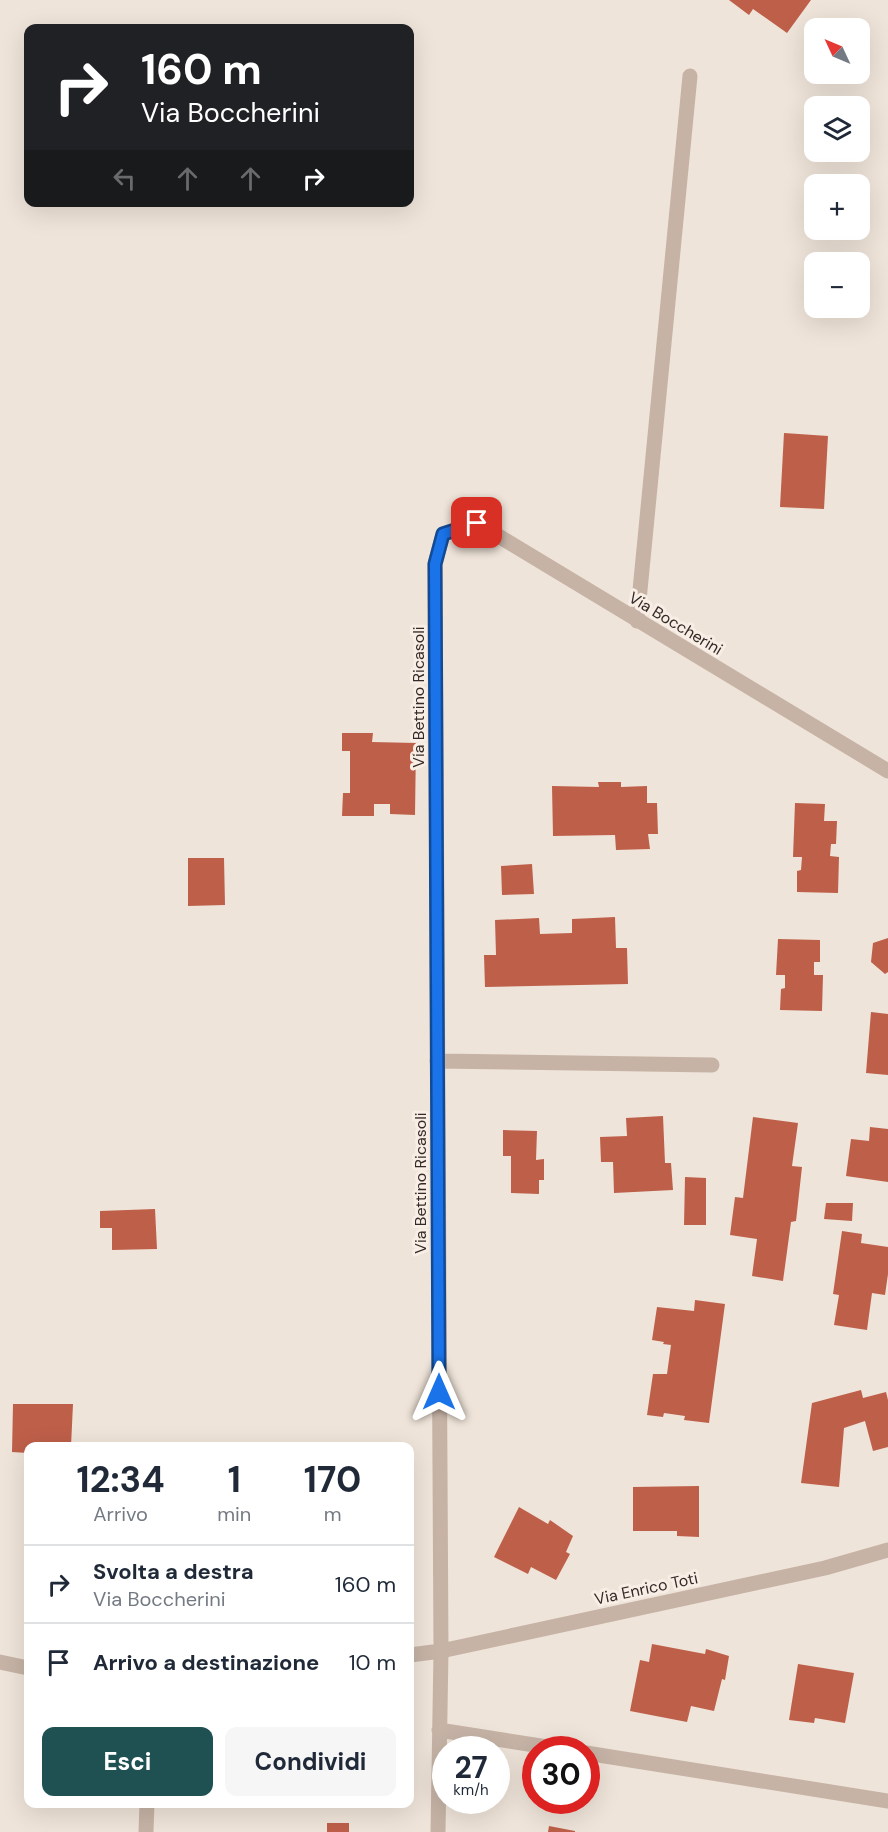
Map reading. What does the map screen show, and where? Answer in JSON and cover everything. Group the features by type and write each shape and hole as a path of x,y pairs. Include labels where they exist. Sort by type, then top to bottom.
{"street":[{"path":"637,621 690,76"},
{"name":"Via Boccherini","path":"443,534 477,523 888,771"},
{"name":"Via Bettino Ricasoli","path":"438,1832 441,1651 435,564 443,534"},
{"path":"437,1061 712,1065"},
{"name":"Via Enrico Toti","path":"414,1654 441,1651 825,1568 888,1550"},
{"path":"0,1662 24,1667"},
{"path":"439,1730 522,1743"},
{"path":"600,1755 888,1801"},
{"path":"146,1832 147,1808"}],"building":[{"path":"729,0 811,0 787,33 753,9 749,15"},
{"path":"784,433 828,436 824,509 780,507"},
{"path":"342,733 373,733 372,742 416,743 415,815 390,814 390,804 374,804 374,816 342,816 343,793 350,793 350,751 342,751"},
{"path":"598,782 621,782 621,787 647,786 647,803 657,803 658,834 648,834 650,849 616,850 615,835 553,836 552,786 599,787"},
{"path":"795,803 825,804 824,821 837,821 836,844 831,844 830,856 839,857 838,893 797,892 797,871 801,870 802,857 793,857"},
{"path":"188,858 224,858 225,905 188,906"},
{"path":"532,864 534,894 502,895 501,866"},
{"path":"615,917 616,948 627,948 628,984 485,987 484,955 496,955 495,920 539,918 540,934 572,933 572,919"},
{"path":"888,938 888,972 885,974 871,962 873,943"},
{"path":"778,939 820,940 820,962 814,962 814,975 823,975 822,1011 780,1010 781,989 785,988 785,975 776,975"},
{"path":"871,1012 888,1014 888,1075 866,1073"},
{"path":"663,1116 665,1163 671,1163 673,1190 614,1193 613,1162 601,1162 600,1137 627,1136 626,1118"},
{"path":"753,1117 798,1123 792,1166 802,1167 796,1221 791,1222 783,1281 752,1276 757,1239 730,1235 735,1197 743,1198"},
{"path":"870,1127 888,1129 888,1182 846,1176 851,1139 869,1141"},
{"path":"503,1130 537,1131 536,1160 544,1159 544,1180 539,1180 539,1194 511,1193 511,1156 503,1156"},
{"path":"685,1177 706,1178 706,1225 684,1225"},
{"path":"826,1203 853,1203 852,1221 824,1219"},
{"path":"155,1209 157,1249 112,1250 112,1228 100,1228 100,1211"},
{"path":"842,1231 862,1234 861,1243 888,1247 885,1295 872,1293 867,1330 834,1325 839,1295 833,1294"},
{"path":"695,1300 725,1304 709,1423 684,1420 685,1416 664,1413 663,1417 647,1415 653,1374 667,1374 671,1345 652,1340 657,1307 694,1311"},
{"path":"861,1390 863,1398 886,1392 888,1447 873,1451 865,1421 844,1428 839,1487 801,1483 812,1403"},
{"path":"13,1404 73,1404 71,1442 24,1442 24,1453 12,1452"},
{"path":"699,1486 699,1537 677,1536 677,1531 633,1531 633,1487"},
{"path":"519,1507 548,1524 550,1520 573,1536 566,1552 570,1554 556,1580 531,1567 528,1574 494,1557"},
{"path":"652,1644 705,1654 706,1649 729,1656 725,1680 722,1679 714,1711 691,1706 687,1722 630,1711 640,1660 649,1662"},
{"path":"798,1664 854,1673 845,1723 815,1718 814,1723 789,1720"},
{"path":"327,1823 349,1823 349,1832 327,1832"},
{"path":"549,1826 575,1831 575,1832 548,1832"}],"route":[{"path":"439,1392 435,564 443,534 477,523"}]}
